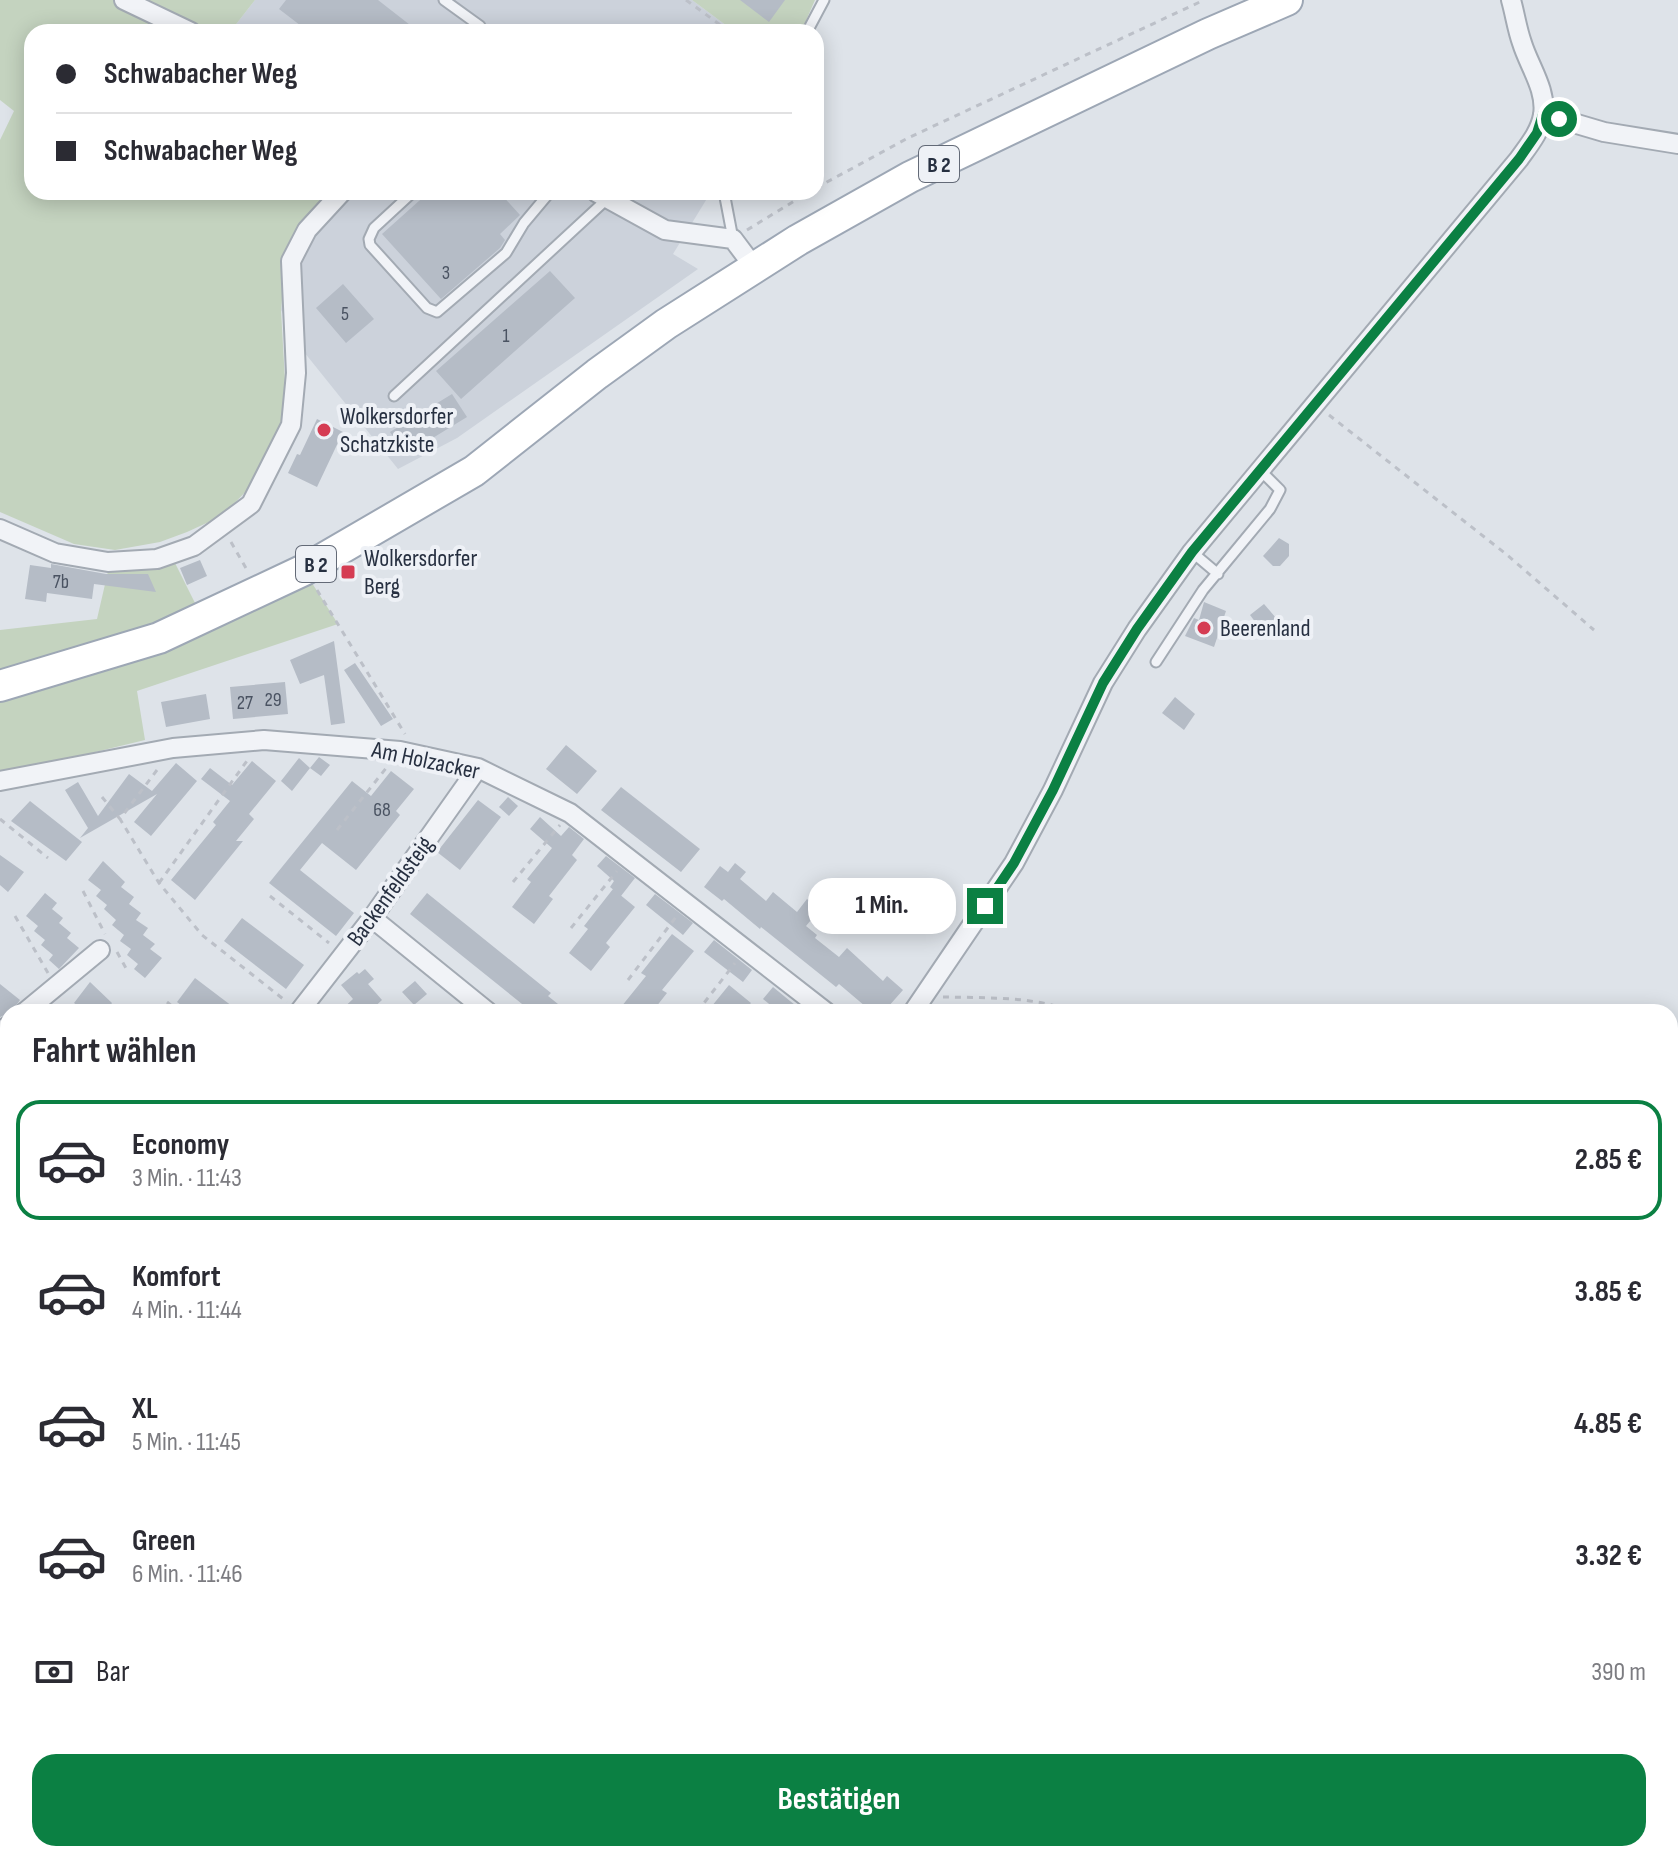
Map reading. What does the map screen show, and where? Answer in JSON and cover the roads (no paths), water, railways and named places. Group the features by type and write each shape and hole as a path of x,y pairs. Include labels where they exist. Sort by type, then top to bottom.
{"main road":[{"name":"B 2","path":"0,686 159,638 304,570 474,471 597,374 754,267 910,177 1208,34 1287,0"}],"street":[{"path":"124,0 174,24"},
{"path":"919,1004 1014,863 1053,790 1103,683 1137,629 1192,552 1519,159 1537,133 1543,114 1537,79 1522,43 1511,0"},
{"path":"1543,114 1604,132 1678,144"},
{"path":"0,529 55,553 108,562 157,559 194,546 223,528 251,504 291,425 296,373 291,261 307,230 335,200"},
{"path":"609,200 665,230 733,239 754,267"},
{"name":"Am Holzacker","path":"0,781 173,748 264,740 408,752 478,768 570,813 816,1004"},
{"name":"Backenfeldsteig","path":"306,1004 372,918 478,768"},
{"path":"372,918 478,1004"},
{"path":"35,1004 100,950"}],"lane":[{"path":"444,0 477,24"},
{"path":"811,24 824,0"},
{"path":"404,200 374,228 370,245 427,308 437,312 506,253 524,223 543,200"},
{"path":"394,396 598,200"},
{"path":"726,200 733,239"},
{"path":"1156,662 1203,590 1270,509 1280,490 1260,470"},
{"path":"1192,552 1218,574"}],"place":[{"name":"Wolkersdorfer Schatzkiste","path":"324,430"},
{"name":"Wolkersdorfer Berg","path":"348,572"},
{"name":"Beerenland","path":"1204,628"}]}
